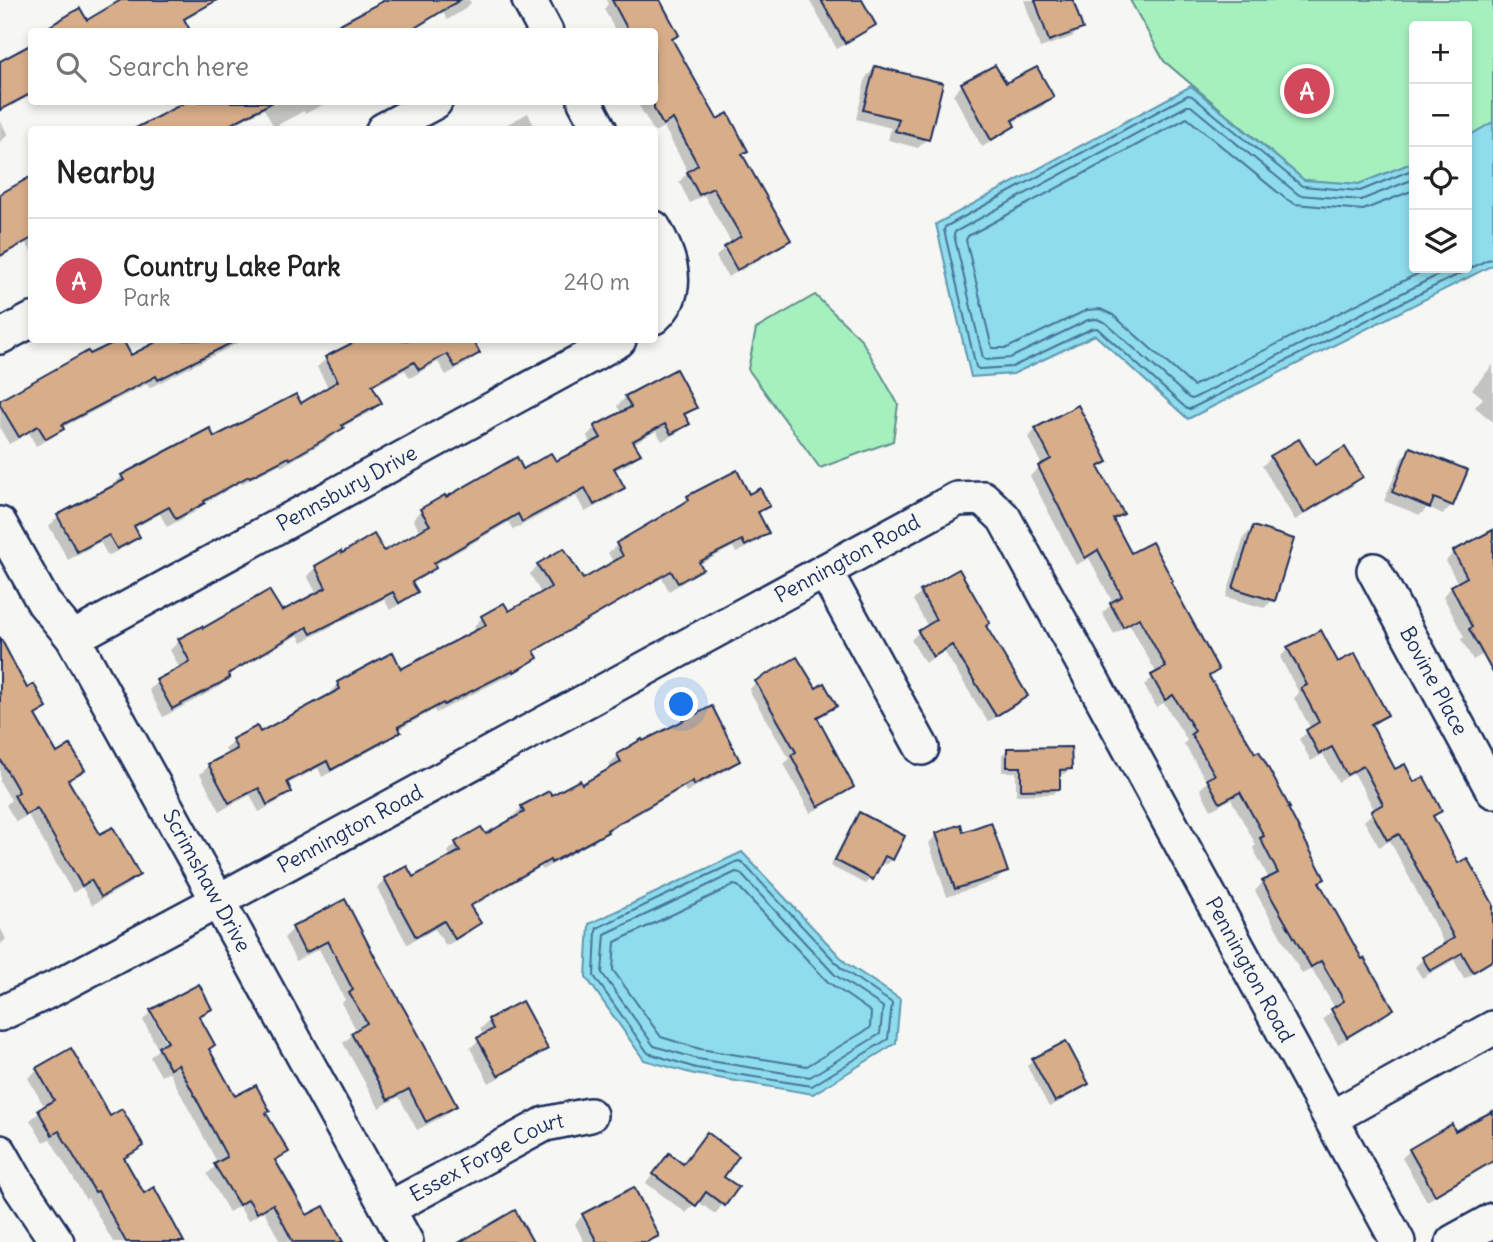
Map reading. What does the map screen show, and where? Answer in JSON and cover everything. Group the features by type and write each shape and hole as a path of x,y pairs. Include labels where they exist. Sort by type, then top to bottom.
{"street":[{"path":"529,0 544,28"},
{"path":"390,126 429,105"},
{"path":"586,105 598,126"},
{"path":"658,235 666,249 672,275 669,301 658,313"},
{"path":"0,337 28,322"},
{"name":"Pennsbury Drive","path":"73,638 614,343"},
{"name":"Pennington Road","path":"0,1014 55,988 218,901 957,499 983,498 1004,518 1398,1242"},
{"name":"Scrimshaw Drive","path":"0,524 44,603 73,638 406,1242"},
{"name":"Bovine Place","path":"1374,570 1493,791"},
{"path":"825,571 922,748"},
{"path":"1331,1118 1493,1028"},
{"name":"Essex Forge Court","path":"388,1209 545,1124 590,1115"},
{"path":"0,1152 18,1185 57,1242"},
{"path":"1453,1242 1493,1220"}],"green space":[{"path":"1130,0 1493,0 1493,122 1472,134 1472,21 1409,21 1409,164 1359,184 1304,180 1164,61"},
{"path":"815,295 861,339 898,404 893,441 820,468 748,369 756,329"}],"water":[{"path":"1191,86 1304,180 1359,184 1409,164 1409,273 1472,273 1472,134 1493,122 1493,265 1188,419 1095,335 1013,374 971,377 936,224"},
{"path":"742,852 846,963 900,999 896,1043 813,1094 694,1074 644,1060 586,977 589,924"}],"building":[{"path":"121,0 217,0 184,19 189,28 47,28 80,8 87,20"},
{"path":"385,0 460,0 414,28 332,28"},
{"path":"612,0 660,0 679,35 672,39 717,119 728,113 748,151 742,154 791,240 737,270 724,247 741,236 713,188 699,195 687,172 698,165 673,119 663,125 654,109 654,105 658,105 658,28 627,28"},
{"path":"821,0 862,0 876,25 845,43"},
{"path":"1035,0 1073,0 1083,29 1049,41"},
{"path":"28,46 28,95 0,110 0,61"},
{"path":"995,65 1006,83 1037,67 1054,97 1012,120 1015,126 991,140 961,83"},
{"path":"875,66 943,83 929,140 895,131 899,119 863,110"},
{"path":"180,105 267,105 228,126 140,126"},
{"path":"28,178 28,240 0,256 0,194"},
{"path":"113,343 125,343 131,355 154,343 231,343 158,380 156,376 62,425 64,429 46,439 38,426 19,437 0,405 0,400 88,351 90,354"},
{"path":"352,343 475,343 480,353 455,367 447,354 419,370 414,362 372,385 382,403 290,459 289,457 249,476 176,519 169,507 134,526 140,537 117,549 109,535 77,552 57,515 124,480 121,475 210,428 214,437 296,394 301,403 338,381 325,357"},
{"path":"676,369 697,408 684,414 690,424 671,434 665,424 633,441 641,454 614,468 625,488 594,505 585,488 522,522 518,514 434,563 436,568 412,582 418,592 399,603 393,592 311,634 307,627 228,674 230,678 172,709 156,680 190,662 178,639 202,626 203,628 269,590 282,611 326,588 315,566 374,534 384,551 430,525 420,509 517,457 523,469 551,453 556,461 601,438 594,426 631,407 625,396"},
{"path":"1078,405 1108,462 1098,467 1124,514 1113,519 1131,553 1152,542 1219,670 1209,676 1255,753 1259,751 1325,879 1319,882 1362,959 1364,958 1394,1009 1347,1037 1331,1009 1344,1001 1321,961 1311,967 1262,881 1278,873 1260,838 1264,836 1240,792 1220,803 1207,779 1215,775 1191,734 1195,731 1173,695 1165,700 1151,675 1166,667 1139,618 1123,627 1110,603 1122,596 1098,550 1085,558 1038,466 1051,459 1035,428"},
{"path":"1299,439 1315,465 1345,447 1363,477 1304,513 1270,456"},
{"path":"1410,447 1468,470 1453,506 1434,498 1430,508 1392,492"},
{"path":"737,470 749,494 760,488 770,506 758,512 769,533 745,546 742,540 699,562 703,569 678,583 671,571 534,651 538,658 514,672 513,670 444,705 443,703 398,727 401,732 331,770 327,761 287,782 292,792 267,805 259,788 229,803 208,764 237,749 232,739 257,726 260,732 340,689 337,682 393,652 401,669 486,625 481,616 504,603 509,611 551,587 537,564 564,548 583,579 623,556 616,543 689,500 687,496"},
{"path":"1253,526 1294,539 1275,601 1233,588"},
{"path":"1493,530 1493,673 1469,629 1472,627 1451,586 1467,577 1453,551"},
{"path":"959,569 990,623 986,626 1028,696 996,716 952,645 933,657 918,631 936,620 920,591"},
{"path":"1321,630 1338,662 1355,653 1388,715 1371,724 1395,769 1405,764 1414,782 1424,777 1442,811 1433,816 1458,863 1467,858 1493,904 1493,960 1473,972 1462,953 1430,971 1422,957 1454,938 1399,834 1387,840 1371,811 1383,804 1363,766 1347,775 1332,747 1319,754 1306,730 1319,722 1301,688 1307,685 1287,647"},
{"path":"0,637 27,688 34,684 47,708 35,715 57,753 70,745 85,770 68,780 100,834 113,827 140,875 101,897 91,880 82,886 37,808 25,815 14,795 19,792 0,759"},
{"path":"797,657 816,688 824,683 837,706 817,717 854,787 818,807 791,755 796,752 755,681"},
{"path":"712,706 740,761 694,785 693,781 607,830 608,832 551,863 550,860 470,906 481,923 455,939 444,921 416,937 384,878 407,866 413,877 460,851 455,842 481,827 486,834 524,812 521,806 549,791 552,795 580,780 582,784 621,762 617,754 642,739 643,741"},
{"path":"1071,747 1072,769 1060,770 1060,789 1021,790 1021,767 1007,767 1007,748"},
{"path":"859,812 905,836 893,860 885,856 873,880 835,860"},
{"path":"991,822 1008,872 955,889 936,833 961,824 963,832"},
{"path":"345,899 457,1106 426,1122 409,1089 388,1100 351,1033 367,1023 349,993 353,990 328,941 305,953 292,927"},
{"path":"199,984 212,1009 199,1016 215,1045 209,1049 235,1096 256,1085 270,1111 266,1113 289,1152 275,1160 307,1215 324,1206 343,1242 293,1242 273,1204 257,1213 248,1199 239,1205 214,1164 227,1157 178,1064 170,1069 158,1047 168,1042 150,1010"},
{"path":"522,1001 548,1049 498,1076 477,1038 493,1029 488,1019"},
{"path":"1066,1041 1089,1084 1055,1102 1032,1059"},
{"path":"71,1048 110,1116 122,1109 144,1146 124,1158 144,1193 154,1187 184,1242 126,1242 98,1191 95,1192 59,1131 52,1135 38,1110 54,1100 36,1068"},
{"path":"1493,1111 1493,1161 1435,1195 1409,1149 1452,1124 1455,1131"},
{"path":"707,1132 739,1156 724,1177 739,1187 725,1206 706,1192 696,1206 653,1174 669,1153 683,1164"},
{"path":"634,1187 659,1236 647,1242 597,1242 582,1214"},
{"path":"515,1210 533,1242 460,1242"}],"place":[{"name":"Country Lake Park","path":"1307,91"}]}
